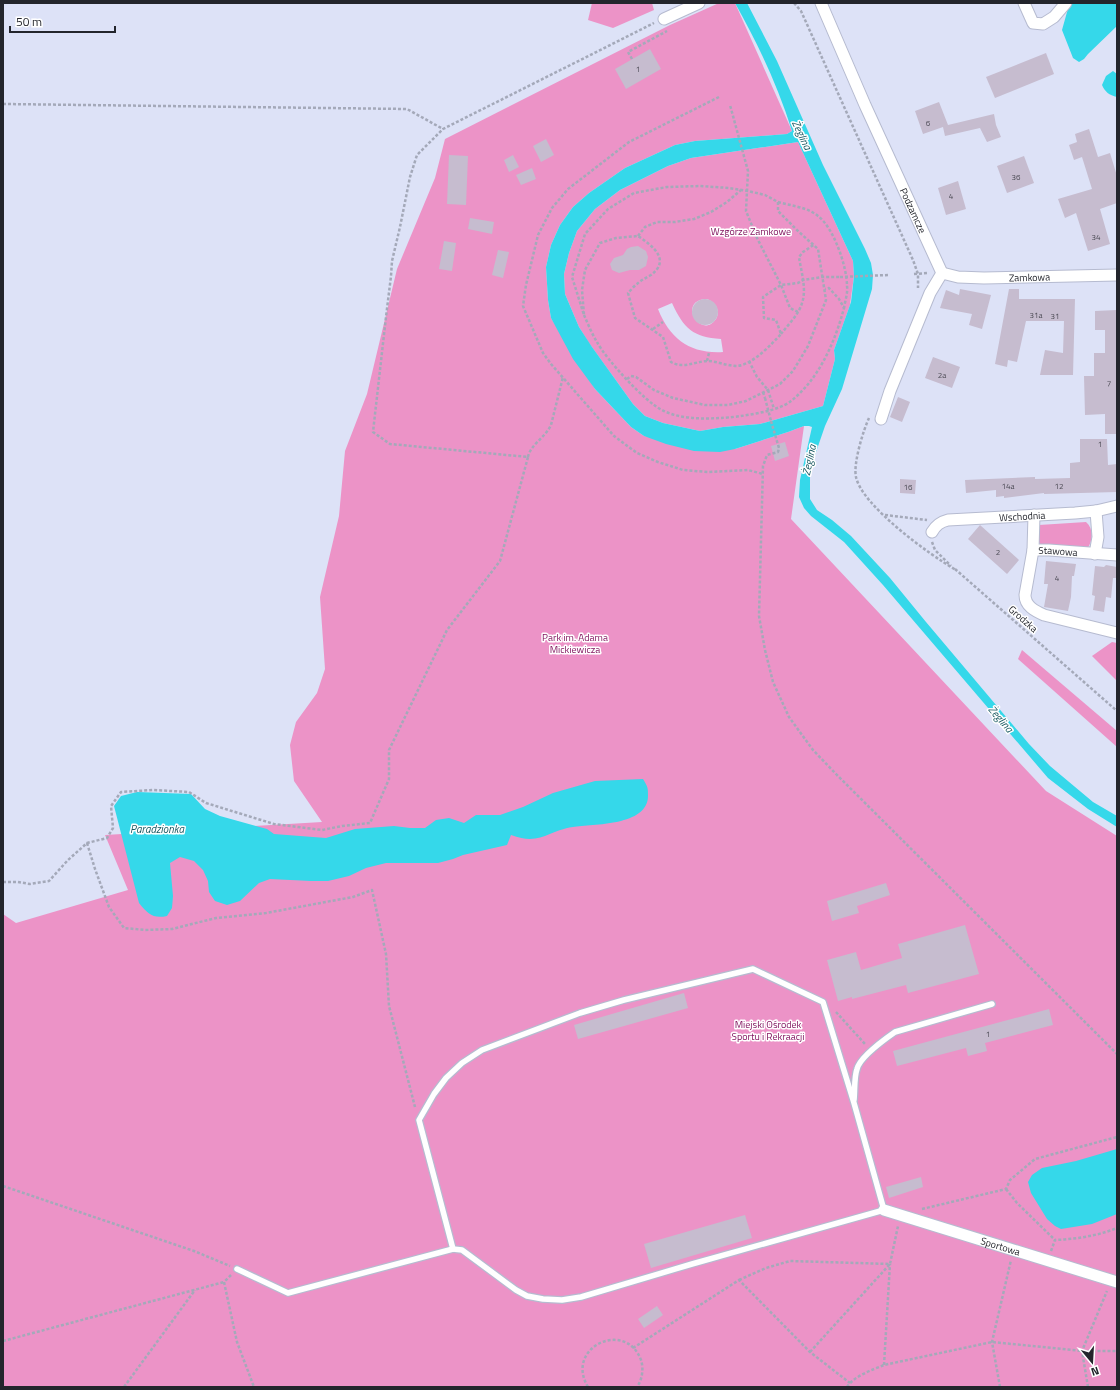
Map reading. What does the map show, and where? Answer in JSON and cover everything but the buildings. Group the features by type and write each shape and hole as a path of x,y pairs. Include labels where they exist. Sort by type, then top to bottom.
{"street":[{"path":"664,19 699,3"},
{"name":"Podzamcze","path":"821,3 865,105 942,273"},
{"path":"1024,3 1033,23 1043,24 1054,17 1066,3"},
{"path":"881,419 890,391 928,300 942,273"},
{"name":"Zamkowa","path":"942,273 958,277 984,278 1117,275"},
{"name":"Wschodnia","path":"941,522 948,520 1096,511 1117,506"},
{"path":"1095,554 1098,537 1096,511"},
{"name":"Stawowa","path":"1034,514 1033,550 1117,555"},
{"path":"932,532 941,522"},
{"path":"1033,550 1025,600 1034,610 1044,615 1117,633"},
{"name":"Sportowa","path":"884,1210 1114,1281"}],"lane":[{"path":"237,1269 288,1293 453,1249 462,1250 516,1290 527,1296 562,1300 581,1297 884,1210 854,1103 823,1002 753,969 638,996 588,1010 482,1050 462,1063 446,1078 434,1094 419,1120 453,1249"},
{"path":"854,1103 857,1068 871,1050 895,1032 992,1004"}],"path":[{"path":"794,3 801,11 914,260 918,274 918,290"},
{"path":"528,457 390,444 373,432 392,276 392,261 410,177 417,155 443,129 664,19"},
{"path":"632,59 628,52 672,29"},
{"path":"719,97 629,142 568,189 552,208 538,235 529,271 523,306 543,353 614,436 637,453 683,470 708,472 748,470 763,474"},
{"path":"3,104 407,109 443,129"},
{"path":"730,105 748,171 746,211 757,238 781,285 790,308 798,312"},
{"path":"700,186 741,190 765,195 778,202 806,209 819,217 827,227 838,247 845,268 848,287 840,325 823,361 809,384 790,402 774,409 729,418 676,416 660,409 643,395 597,344 584,315 572,277 585,234 608,209 634,193 667,187 700,186"},
{"path":"638,236 645,227 657,222 675,222 694,218 711,212 727,202 741,190"},
{"path":"627,379 631,376 636,377 654,390 673,398 705,405 728,405 746,401 780,384 793,371 808,346 826,300 818,249 815,244 799,232 778,211 778,202"},
{"path":"584,315 582,290 585,270 600,243 616,238 638,236 655,249 660,260 658,267 651,275 636,284 628,293 636,318 663,337 671,362 678,366 707,361 738,366 749,361 769,347 798,312 802,304 804,292 799,257 803,252 815,244"},
{"path":"781,334 776,320 764,318 763,297 781,285 798,283 803,280 822,277 889,275"},
{"path":"825,289 829,288 839,299 844,308"},
{"path":"653,329 663,322"},
{"path":"707,361 709,353"},
{"path":"749,361 757,377 768,390 774,409"},
{"path":"3,882 30,884 49,881 68,860 88,843 107,838 113,828 111,806 121,792 153,790 189,792 206,803 274,824 322,830 370,823 389,779 389,750 447,630 500,561 528,453 545,435 551,425 563,377"},
{"path":"763,392 779,448 778,452 767,455 763,466 758,616 773,682 789,718 813,750 1117,1054"},
{"path":"870,415 860,442 856,468 856,477 869,501 928,553 956,570"},
{"path":"884,515 941,522"},
{"name":"Grodzka","path":"932,532 932,542 935,550 1117,711"},
{"path":"88,843 95,869 109,907 124,928 145,930 172,929 216,918 266,913 353,897 372,890 386,954 389,1006 419,1120"},
{"path":"823,1002 835,1011 871,1050"},
{"path":"1006,1189 1010,1180 1035,1159 1117,1138"},
{"path":"3,1186 194,1251 237,1269 224,1282 3,1340"},
{"path":"884,1365 890,1264 901,1215 1006,1189"},
{"path":"1006,1189 1017,1203 1055,1240 1074,1239 1106,1233 1117,1228"},
{"path":"1048,1260 1055,1240"},
{"path":"1000,1387 992,1342 1013,1250"},
{"path":"633,1348 739,1280 766,1268 790,1261 890,1264"},
{"path":"810,1352 890,1264"},
{"path":"739,1280 810,1352 850,1383"},
{"path":"1088,1387 1082,1350 1114,1281"},
{"path":"224,1282 237,1342 254,1387"},
{"path":"124,1387 195,1290"},
{"path":"588,1387 584,1380 582,1370 583,1360 588,1351 595,1345 605,1340 625,1342 639,1355 642,1365 642,1374 637,1387"},
{"path":"847,1387 850,1383 884,1365 992,1342 1082,1350 1117,1351"}],"green space":[{"path":"592,3 652,3 654,10 613,28 588,20"},
{"path":"719,3 735,3 792,131 787,134 695,141 675,145 625,168 589,193 573,207 560,225 551,245 546,267 548,300 551,318 595,389 631,427 644,436 735,449 804,426 791,519 1046,791 1117,836 1117,1387 3,1387 3,914 16,923 128,890 105,835 322,822 294,781 290,745 296,722 317,693 325,669 320,597 339,516 345,451 367,394 397,269 435,178 445,139 670,25"},
{"name":"Wzgórze Zamkowe","path":"798,142 853,261 854,276 850,305 834,350 835,359 823,406 760,424 723,427 700,431 663,423 645,416 633,404 579,327 565,294 564,274 569,253 577,231 595,209 620,190 668,166 691,158","holes":["707,299 715,304 718,312 716,319 710,324 704,325 698,323 692,312 693,306 698,301","672,303 676,312 690,330 696,334 721,339 723,352 711,352 691,347 675,336 663,320 658,309"]},
{"path":"1086,522 1089,525 1092,535 1087,549 1041,546 1037,533 1039,525"},
{"path":"1112,642 1117,643 1117,681 1092,656"},
{"path":"1022,650 1117,731 1117,747 1018,659"}],"water":[{"name":"Żeglina","path":"735,3 747,3 777,61 823,165 865,249 871,263 873,275 872,289 842,389 825,426 814,458 810,476 810,499 817,510 851,536 890,578 1029,744 1050,766 1093,802 1117,816 1117,827 1088,809 1048,778 883,585 844,542 811,516 804,508 799,497 800,480 812,427 804,426 735,449 720,452 694,451 666,444 644,436 631,427 595,389 573,359 551,318 548,300 546,267 551,245 560,225 573,207 589,193 625,168 675,145 695,141 787,134 792,131 774,82","holes":["798,142 853,261 854,276 851,302 834,350 835,359 823,406 760,424 723,427 700,431 663,423 645,416 633,404 579,327 565,294 564,274 569,253 577,231 595,209 620,190 668,166 691,158"]},
{"path":"1073,3 1117,3 1117,26 1084,59 1079,62 1073,58 1062,30 1069,5"},
{"path":"1113,71 1117,74 1117,97 1104,90 1102,85 1106,76"},
{"name":"Paradzionka","path":"643,779 648,791 646,806 639,813 618,822 573,827 543,837 529,839 511,835 507,845 463,855 438,863 386,863 366,868 349,876 328,881 270,879 259,883 240,901 227,905 215,901 209,892 208,881 203,870 194,861 180,857 170,863 173,896 172,908 167,916 162,917 151,915 139,903 114,806 121,796 137,792 191,794 205,809 220,816 267,829 274,834 326,838 355,829 394,826 425,828 436,820 449,818 464,823 476,815 500,815 523,807 553,793 595,781"},
{"path":"1117,1149 1117,1214 1092,1224 1061,1229 1047,1219 1031,1193 1028,1182 1032,1175 1042,1168 1076,1161"}],"park label":[{"name":"Park im. Adama Mickiewicza","path":"575,642"},
{"name":"Miejski Ośrodek Sportu i Rekraacji","path":"768,1030"}]}
